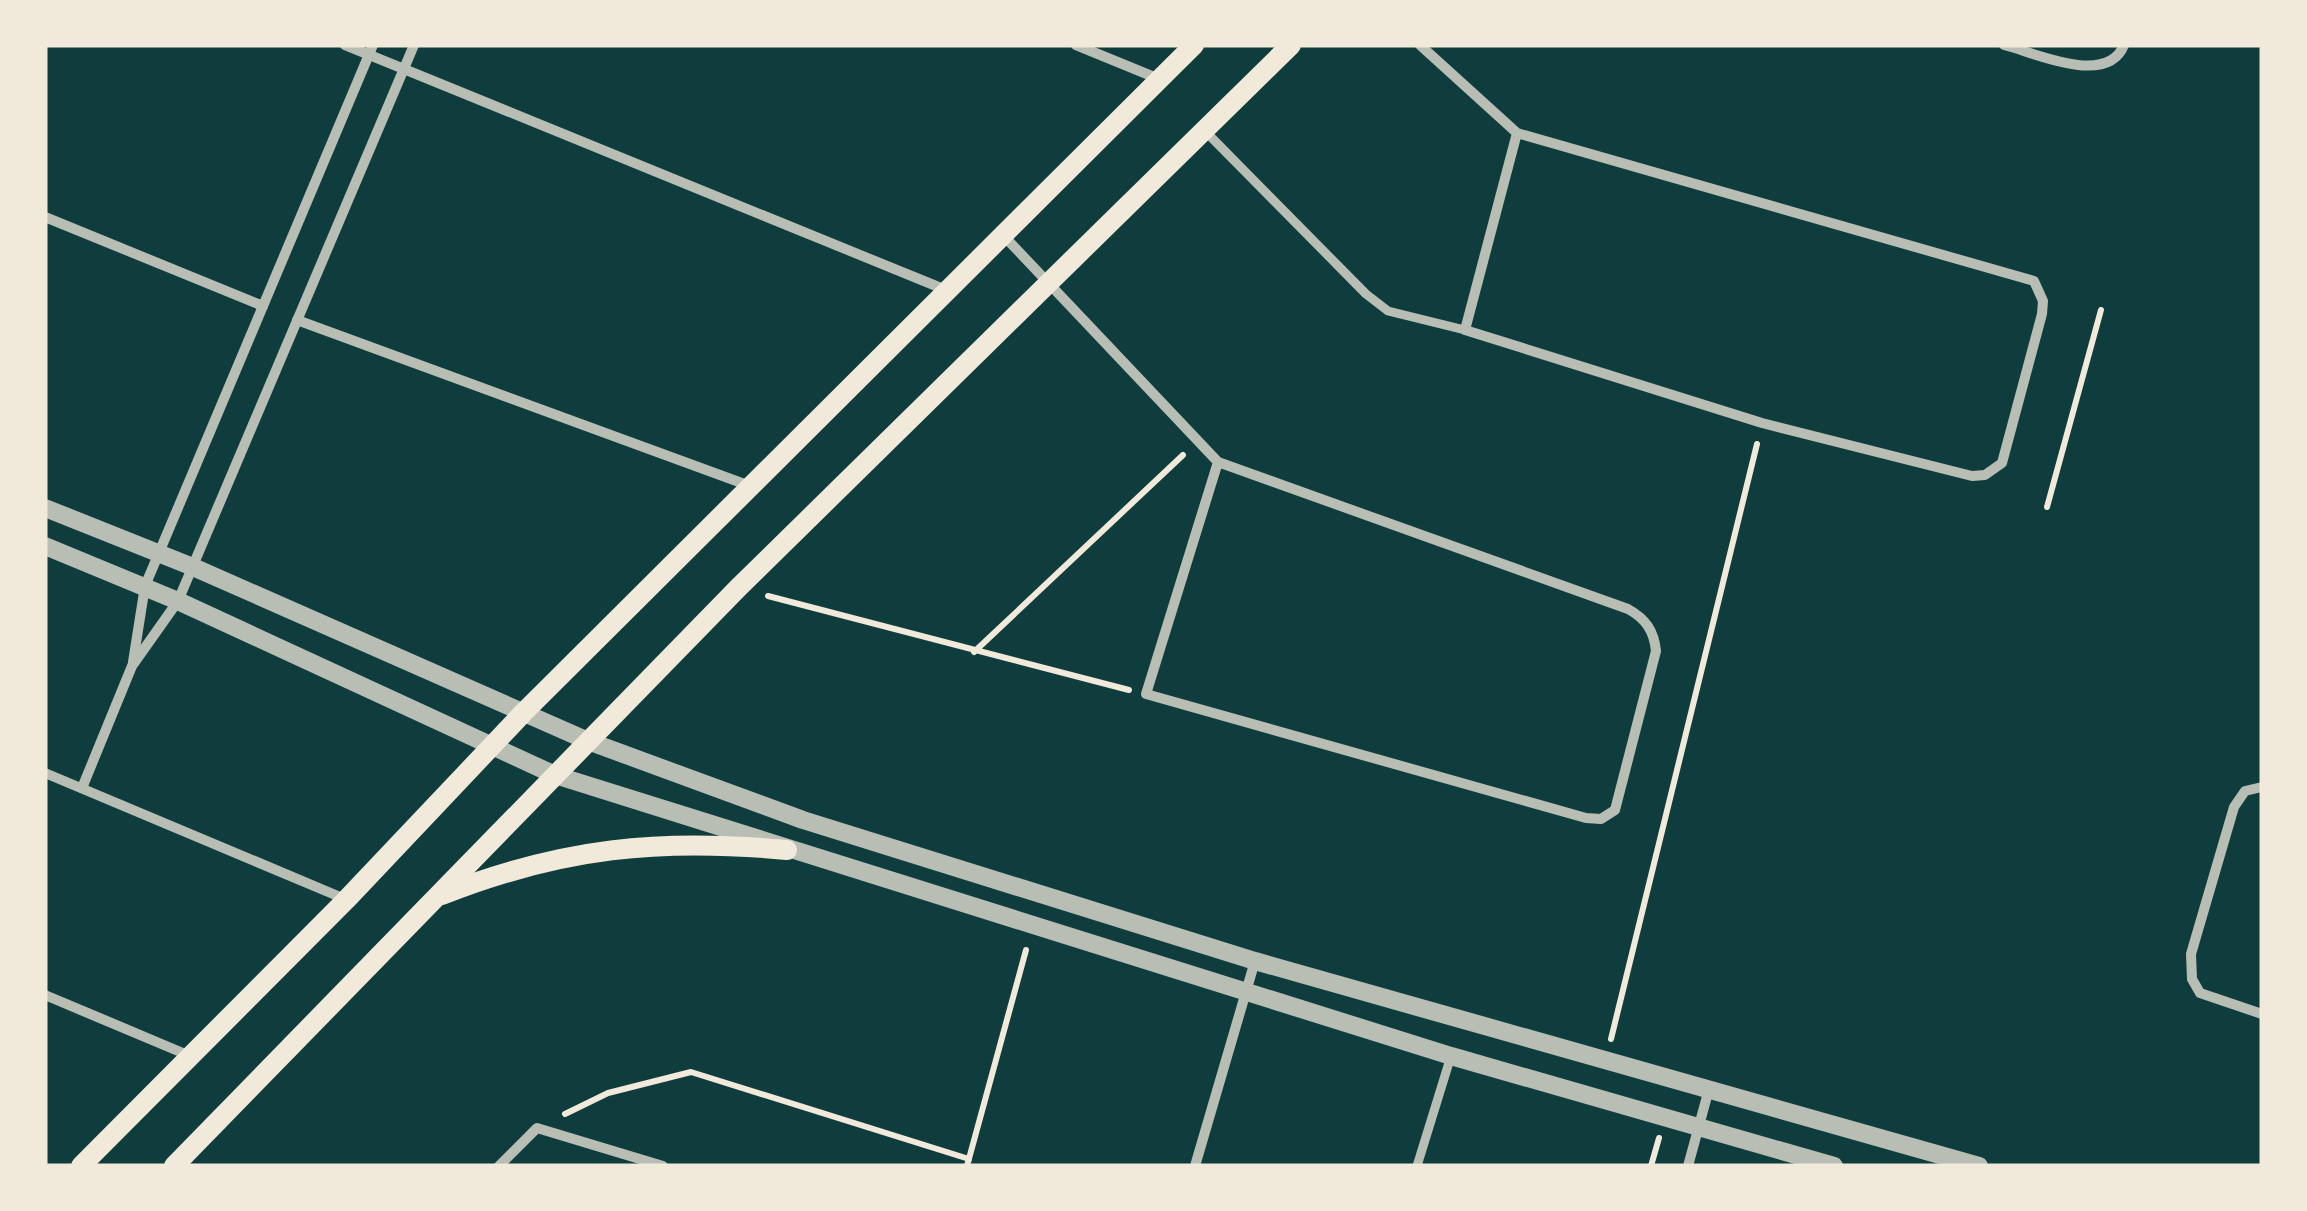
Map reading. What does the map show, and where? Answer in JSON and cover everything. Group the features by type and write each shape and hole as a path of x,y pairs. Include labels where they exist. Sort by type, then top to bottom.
{"main road":[{"path":"81,1166 346,900 524,712 1194,45"},
{"path":"178,1165 738,588 1290,45"},
{"path":"435,898 504,870 573,854 662,844 787,850"}],"street":[{"path":"345,45 371,50 404,69 947,290"},
{"path":"82,788 132,666 178,600 193,567 414,45"},
{"path":"1076,45 1160,79"},
{"path":"1204,130 1388,310 1465,330 1762,424 1972,476 1997,469 2009,442 2042,314 2040,290 2034,280 1517,133 1420,45"},
{"path":"2004,45 2093,67 2114,60 2124,45"},
{"path":"132,666 145,586 371,50"},
{"path":"1465,330 1517,133"},
{"path":"45,217 263,306"},
{"path":"1003,235 1218,462 1638,614 1654,636 1656,651 1621,799 1610,816 1586,818 1146,694 1218,462"},
{"path":"297,320 751,486"},
{"path":"45,508 193,567 588,741 802,820 1255,961 1979,1166"},
{"path":"45,546 178,600 556,775 1451,1056 1834,1166"},
{"path":"45,772 346,900"},
{"path":"2262,787 2244,792 2234,807 2190,954 2192,979 2200,993 2262,1014"},
{"path":"1195,1166 1243,991 1255,961"},
{"path":"45,995 191,1056"},
{"path":"1417,1166 1451,1056"},
{"path":"1688,1166 1709,1089"},
{"path":"499,1166 537,1128 663,1166"}],"path":[{"path":"2047,506 2101,310"},
{"path":"1606,1059 1762,424"},
{"path":"974,652 1198,441"},
{"path":"738,588 1146,694"},
{"path":"537,1128 608,1093 692,1072 968,1162 1033,924"}]}
